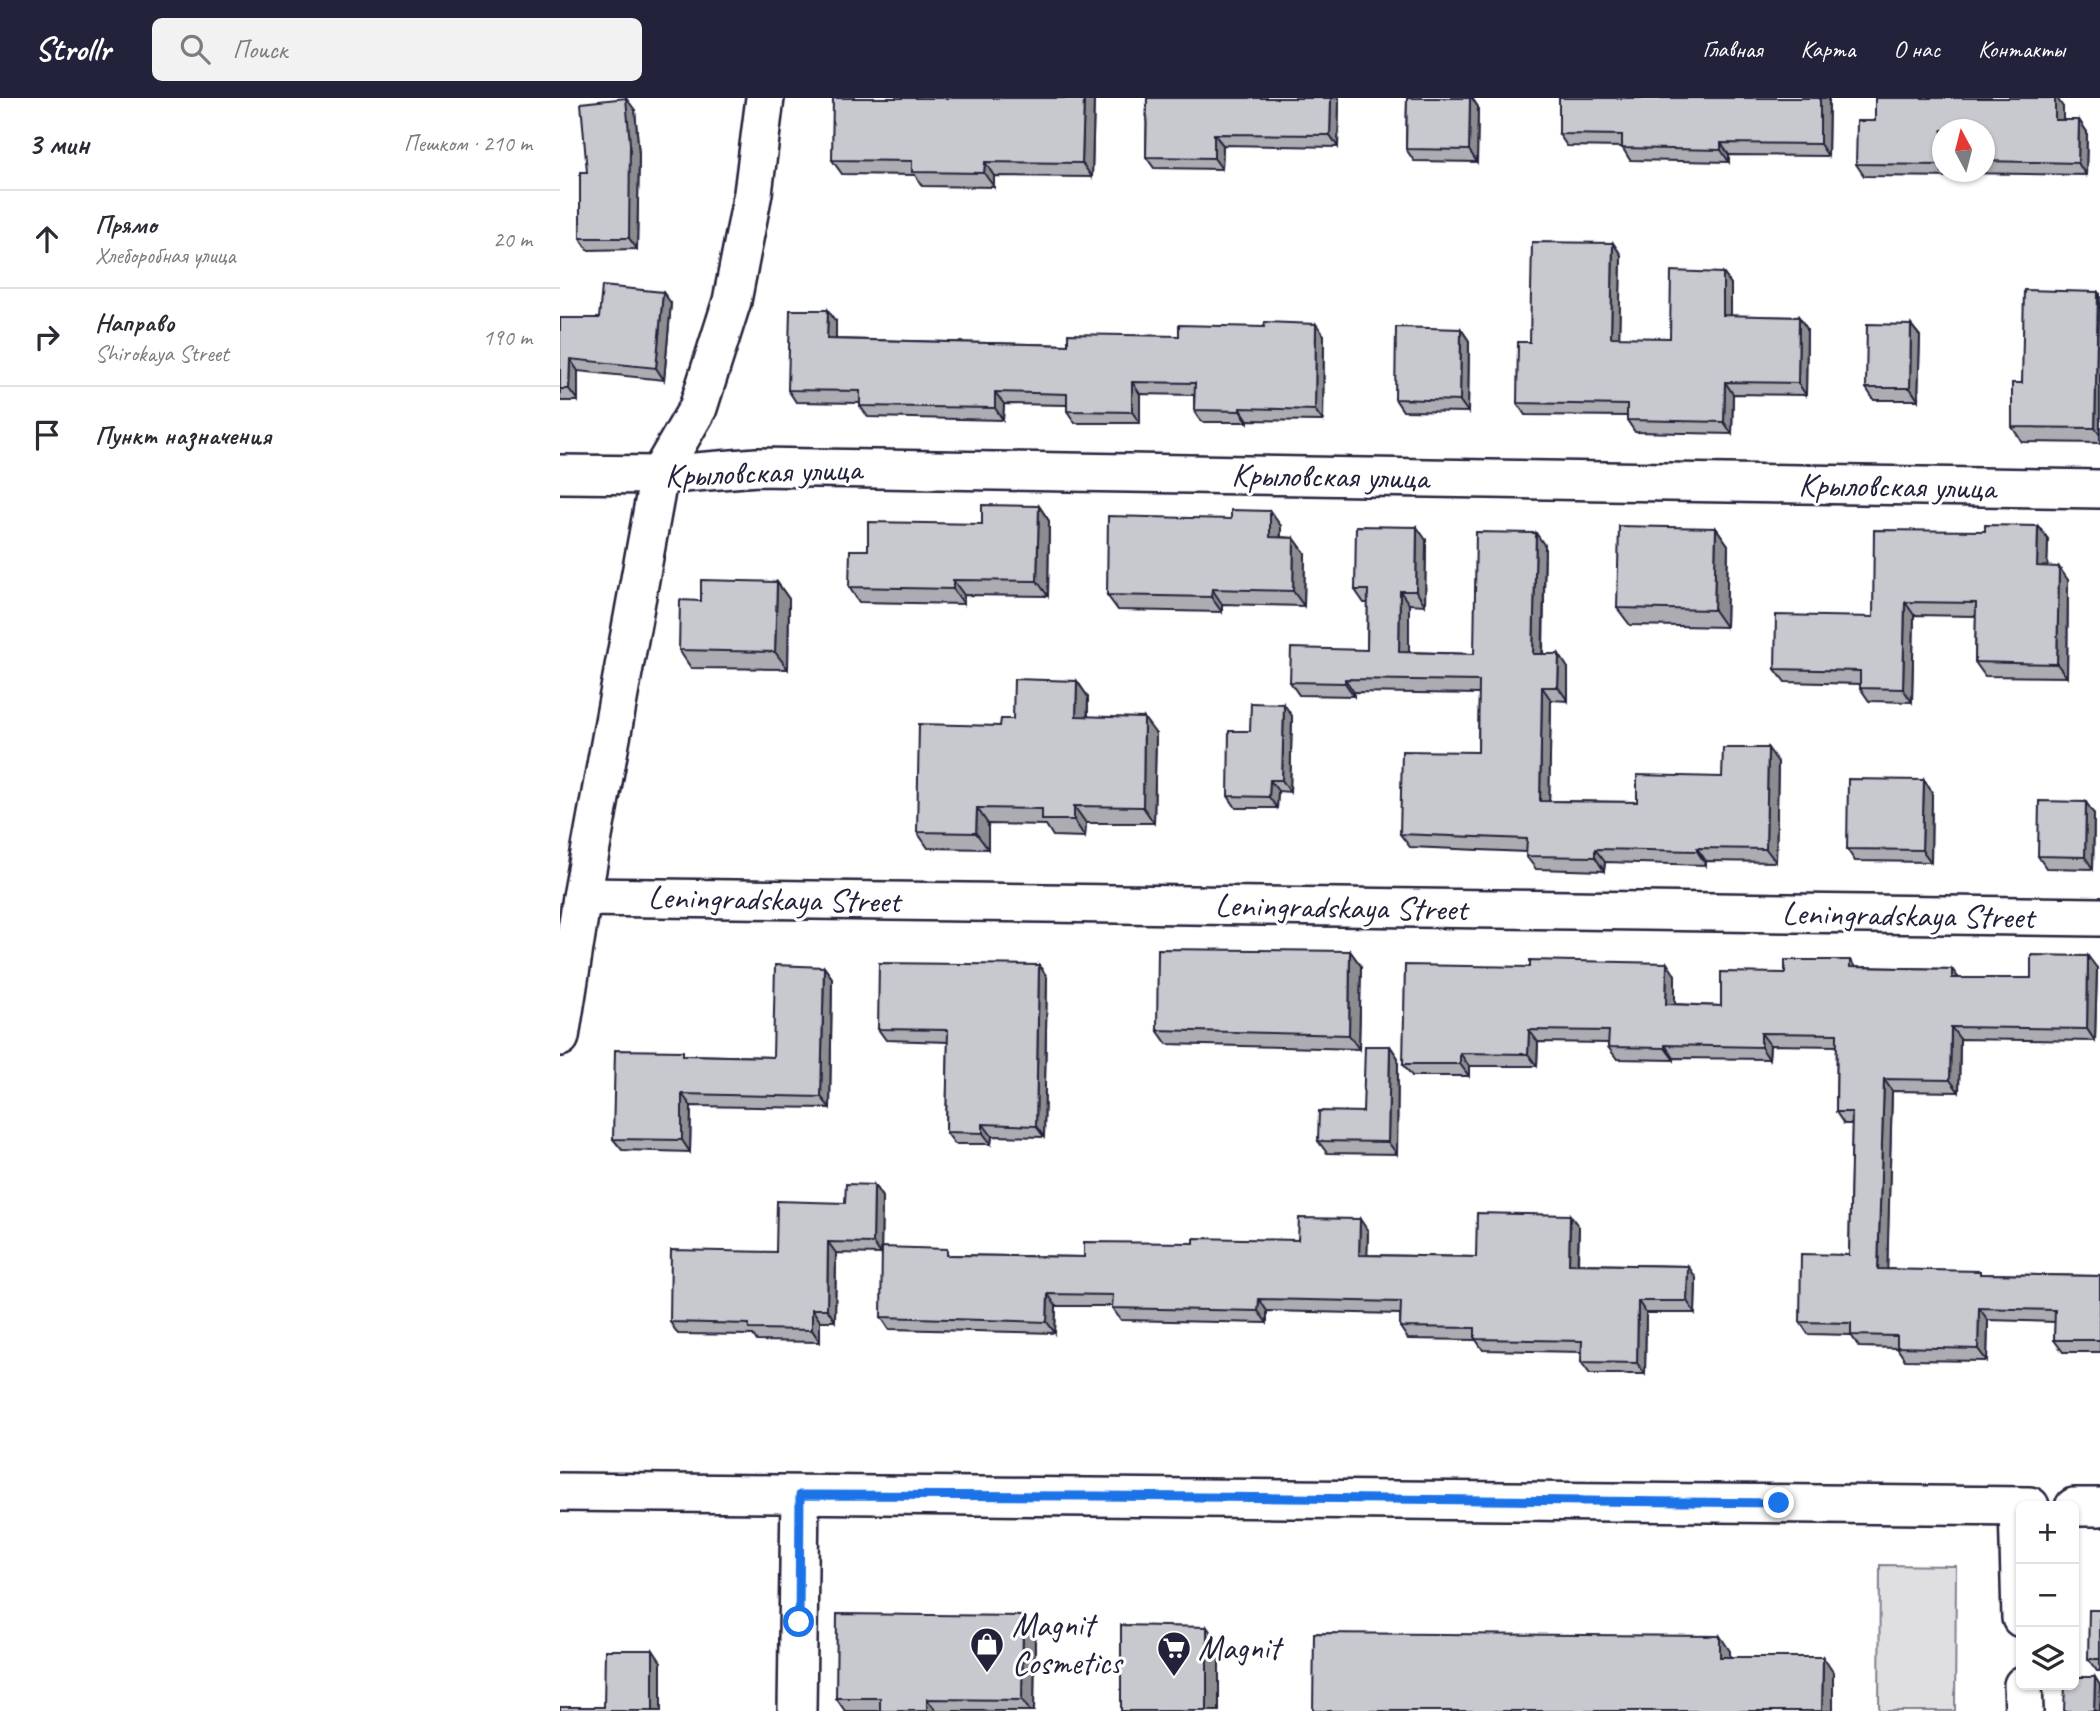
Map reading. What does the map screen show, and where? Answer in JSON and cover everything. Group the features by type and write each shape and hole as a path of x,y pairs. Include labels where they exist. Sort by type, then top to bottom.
{"street":[{"path":"560,1037 582,897 659,475 698,408 732,301 753,194 765,98"},
{"name":"Крыловская улица","path":"560,474 659,475 757,467 2100,489"},
{"name":"Leningradskaya Street","path":"582,897 2100,917"},
{"path":"560,1492 2016,1506"},
{"path":"797,1711 800,1495"},
{"path":"2079,1507 2100,1507"},
{"path":"2023,1690 2024,1711"}],"shaded area":[{"path":"1880,1565 1956,1566 1955,1711 1879,1711"}],"building":[{"path":"626,98 630,144 629,238 580,238 580,172 587,172 581,103"},
{"path":"833,98 1084,98 1082,163 985,162 984,173 912,172 912,161 832,160"},
{"path":"1147,98 1331,98 1330,135 1214,134 1214,158 1146,157"},
{"path":"1407,98 1470,98 1469,150 1406,149"},
{"path":"1559,98 1820,98 1820,144 1721,143 1721,150 1622,148 1622,135 1559,134"},
{"path":"1875,98 2055,98 2055,120 2079,120 2078,163 1995,161 1995,119 1932,119 1932,165 1856,164 1857,121 1875,121"},
{"path":"1532,242 1613,243 1611,337 1670,338 1671,271 1723,273 1723,315 1799,317 1798,383 1725,382 1724,422 1627,420 1627,405 1517,403 1518,342 1530,342"},
{"path":"602,286 663,292 656,368 570,359 569,389 560,389 560,318 599,318"},
{"path":"2024,290 2098,292 2095,428 2012,427 2012,383 2022,383"},
{"path":"790,310 828,310 827,339 1068,345 1068,334 1179,336 1179,325 1264,327 1265,322 1316,324 1315,410 1194,410 1195,383 1132,382 1132,412 1067,411 1067,394 995,392 995,408 860,406 860,391 788,390"},
{"path":"1867,324 1911,325 1910,388 1866,388"},
{"path":"1396,327 1461,329 1460,401 1395,399"},
{"path":"982,505 1039,506 1037,581 953,580 953,589 849,587 850,550 868,550 868,522 982,524"},
{"path":"1231,510 1270,511 1270,537 1294,538 1293,591 1212,589 1211,597 1107,595 1108,516 1231,519"},
{"path":"1985,525 2038,526 2037,566 2059,567 2057,664 1975,662 1976,603 1905,602 1903,689 1860,688 1860,671 1775,669 1776,615 1873,617 1874,530 1985,531"},
{"path":"1356,526 1417,527 1416,591 1400,591 1399,652 1474,654 1476,532 1536,533 1533,654 1559,654 1558,687 1542,687 1540,801 1637,802 1637,775 1722,777 1723,748 1768,748 1766,849 1595,849 1595,857 1526,856 1527,839 1400,834 1402,751 1478,752 1479,681 1345,679 1345,683 1290,682 1291,648 1367,650 1368,590 1355,590"},
{"path":"1619,526 1716,528 1714,610 1617,608"},
{"path":"701,580 777,582 775,652 679,650 680,600 701,601"},
{"path":"1014,679 1077,681 1076,716 1144,718 1143,807 1074,806 1074,820 1042,820 1042,809 977,808 976,833 917,832 919,724 1000,726 1001,719 1013,719"},
{"path":"1251,703 1284,704 1282,780 1270,780 1269,797 1228,796 1229,731 1250,731"},
{"path":"1848,779 1924,780 1922,850 1847,849"},
{"path":"2039,801 2086,802 2085,857 2038,856"},
{"path":"1158,949 1350,951 1349,1035 1157,1030"},
{"path":"2031,955 2088,956 2087,1029 1951,1027 1950,1080 1884,1079 1878,1269 2100,1276 2100,1340 2054,1340 2055,1310 1979,1308 1978,1349 1897,1347 1897,1336 1851,1335 1851,1323 1800,1322 1801,1254 1849,1255 1852,1112 1836,1112 1837,1034 1761,1033 1761,1047 1665,1045 1665,1048 1608,1047 1609,1031 1529,1030 1528,1054 1460,1053 1460,1064 1403,1064 1405,965 1530,967 1530,960 1667,963 1666,1004 1721,1006 1721,972 1785,973 1785,960 1850,960 1850,967 1952,969 1952,978 2031,978"},
{"path":"879,963 1039,965 1036,1126 983,1124 983,1133 946,1132 948,1030 878,1029"},
{"path":"775,965 824,967 821,1097 682,1094 682,1140 613,1139 615,1050 773,1057"},
{"path":"1365,1046 1390,1046 1388,1142 1318,1141 1319,1111 1363,1112"},
{"path":"846,1184 874,1185 873,1243 828,1242 827,1309 812,1309 812,1330 749,1329 749,1324 670,1322 671,1250 776,1252 777,1201 845,1203"},
{"path":"1477,1213 1570,1215 1569,1264 1688,1266 1687,1301 1638,1301 1637,1363 1581,1362 1582,1341 1475,1339 1475,1328 1400,1327 1401,1302 1259,1299 1258,1311 1112,1308 1113,1295 1048,1294 1047,1322 881,1317 882,1247 947,1249 947,1255 1084,1257 1084,1242 1194,1243 1194,1238 1298,1240 1299,1218 1360,1219 1359,1255 1476,1257"},
{"path":"2089,1610 2100,1610 2100,1659 2088,1659"},
{"path":"837,1614 1023,1616 1022,1700 927,1699 927,1711 880,1711 880,1698 836,1698"},
{"path":"1121,1625 1207,1627 1207,1711 1121,1711"},
{"path":"1314,1633 1720,1636 1720,1657 1823,1657 1822,1711 1313,1711"},
{"path":"605,1650 653,1650 653,1711 560,1711 560,1707 604,1707"},
{"path":"2079,1677 2095,1677 2094,1711 2064,1711 2065,1690 2079,1690"}],"place":[{"name":"Magnit Cosmetics","path":"987,1674"},
{"name":"Magnit","path":"1174,1678"}],"route":[{"path":"799,1622 800,1495 1779,1503"}]}
